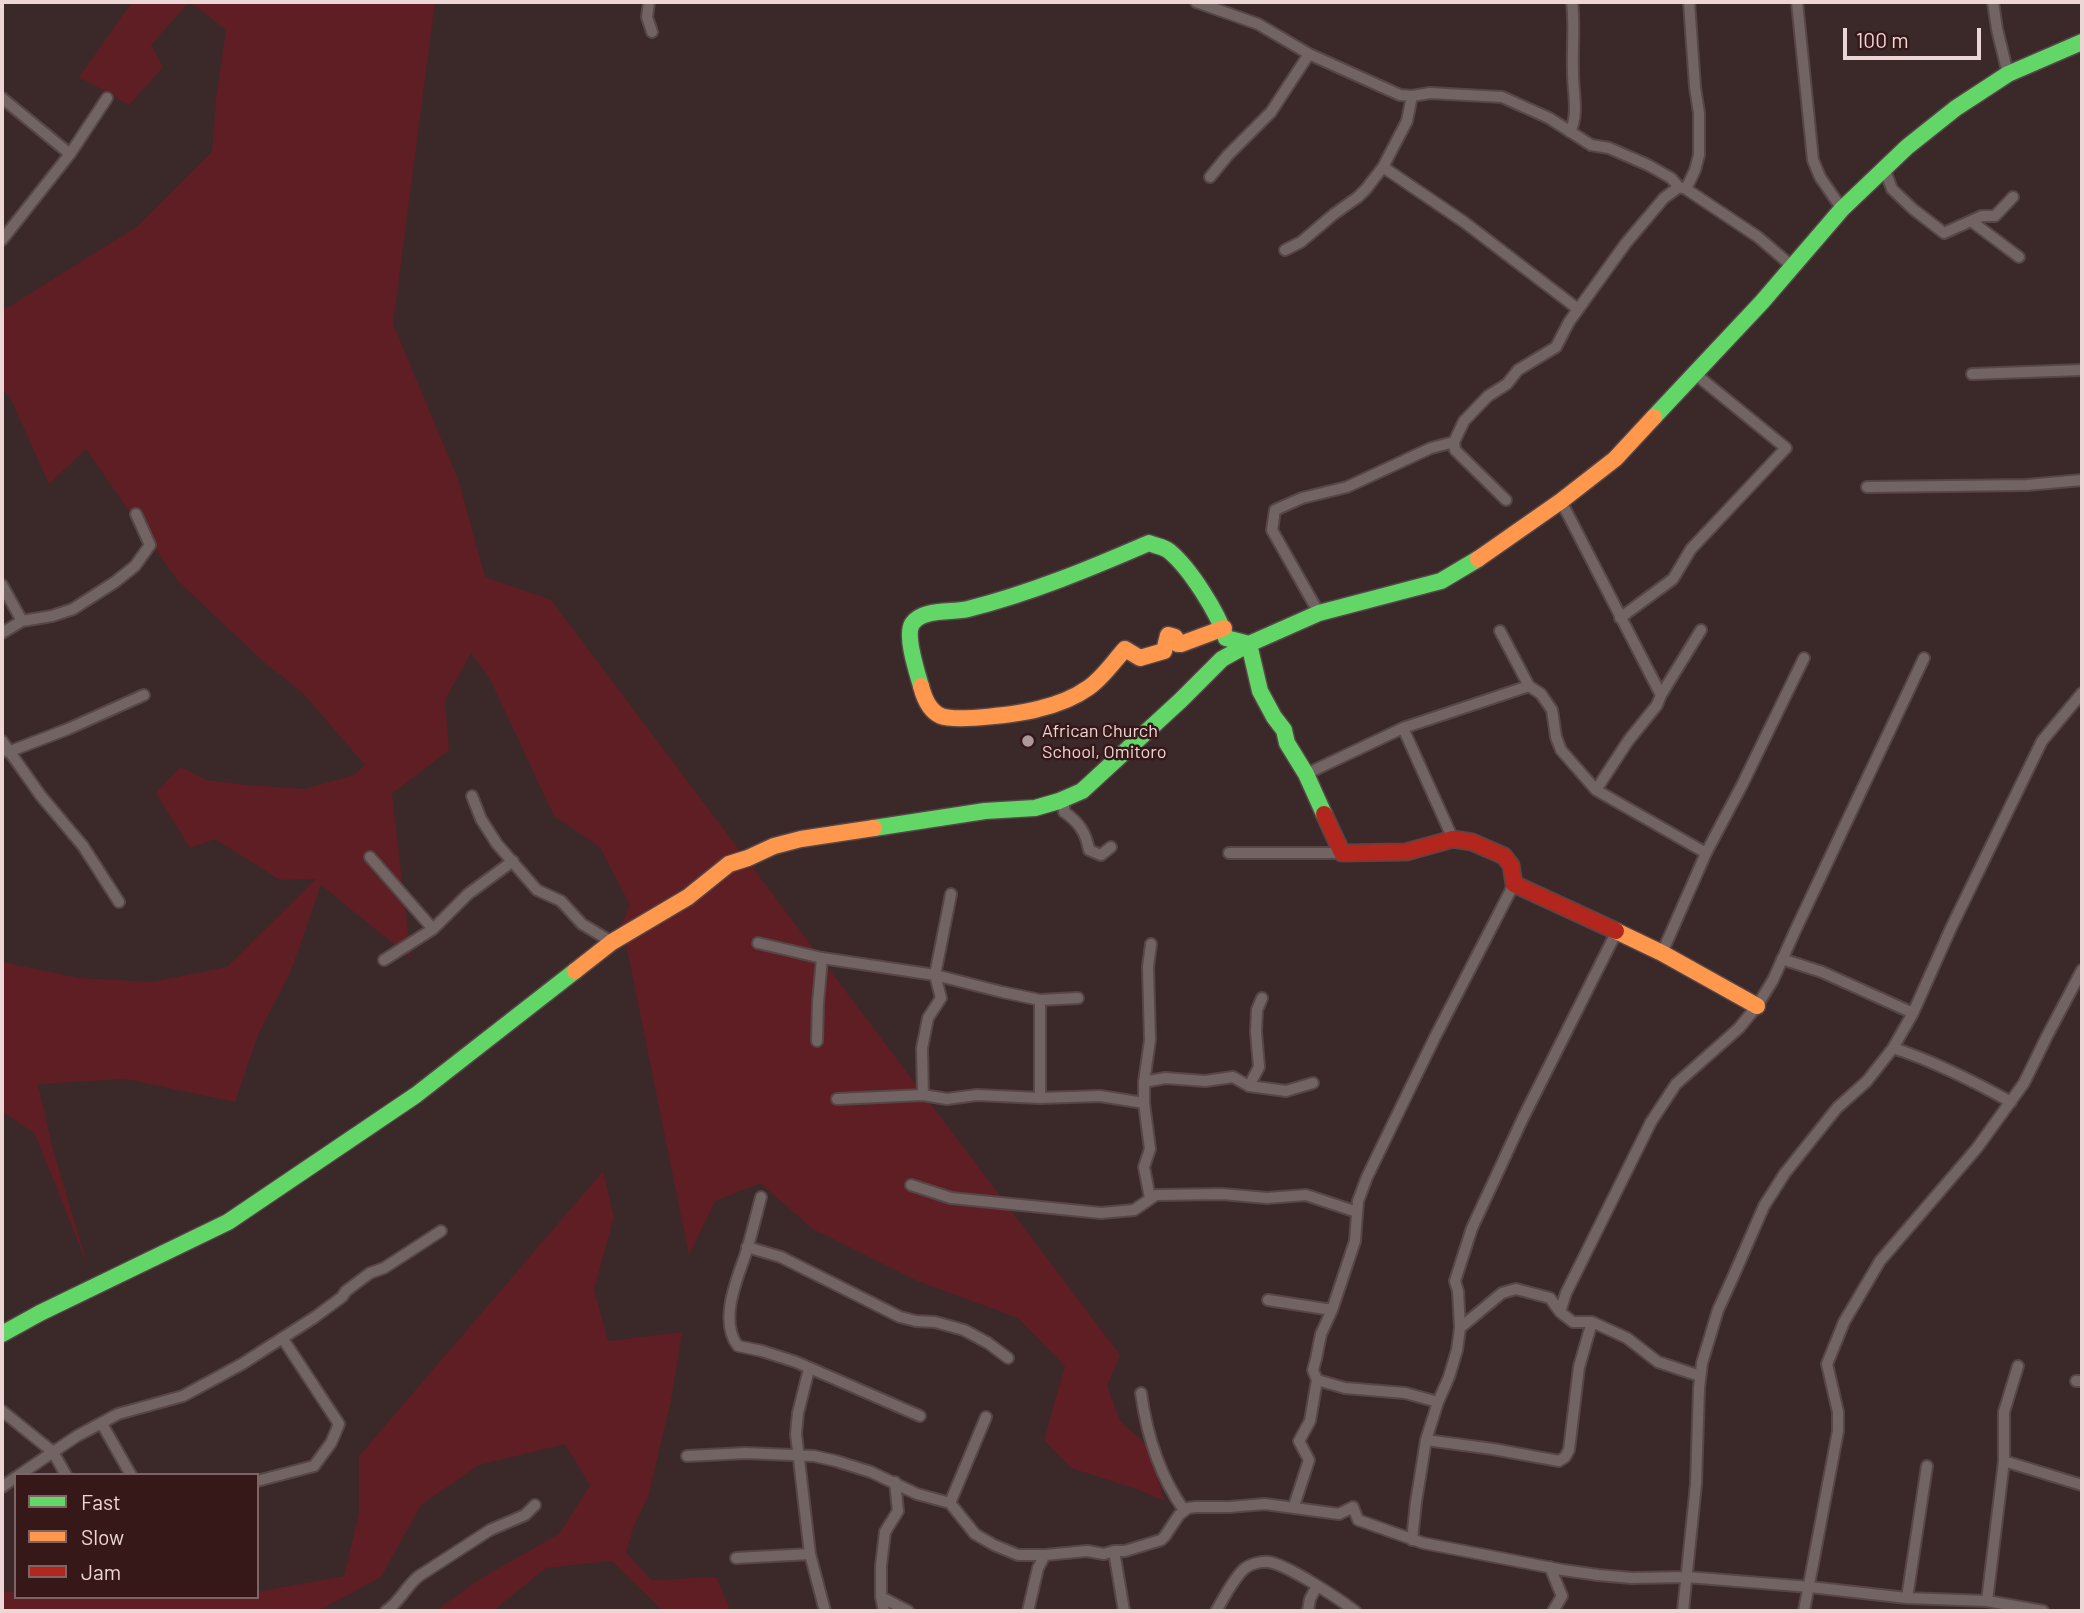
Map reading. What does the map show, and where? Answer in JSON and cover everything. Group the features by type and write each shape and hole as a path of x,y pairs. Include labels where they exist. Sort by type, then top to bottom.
{"main road":[{"path":"2,1334 228,1222 416,1095 612,942 688,897 729,864 801,839 985,811 1013,812 1063,801 1082,791 1222,659 1249,644 1320,614 1441,581 1497,547 1615,459 1793,267 1842,209 1884,168 1956,108 2008,74 2082,43"},
{"path":"1224,628 1181,644 1178,644 1175,637 1168,635 1164,651 1140,658 1125,649 1090,687 1038,709 965,718 943,717 932,710 924,697 909,635 912,624 919,617 1003,600 1070,577 1149,543 1167,549 1214,610 1224,628 1226,638 1249,644"},
{"path":"1249,644 1261,691 1284,730 1287,743 1306,774 1342,853 1406,852 1453,839 1489,848 1504,856 1511,865 1514,884 1662,953 1757,1006"}],"street":[{"path":"649,2 648,17 652,32"},
{"path":"1196,2 1258,24 1309,54 1399,95 1430,93 1502,97 1549,118 1591,145 1609,148 1671,178 1759,237 1793,267"},
{"path":"1570,132 1575,115 1572,2"},
{"path":"1664,198 1683,188 1695,170 1699,155 1699,113 1689,2"},
{"path":"1797,2 1813,160 1820,177 1842,209"},
{"path":"1993,2 2008,74"},
{"path":"1210,177 1271,112 1309,54"},
{"path":"1285,250 1301,243 1334,214 1359,197 1382,167 1407,121 1412,96"},
{"path":"2,98 70,153"},
{"path":"2,240 70,153 107,98"},
{"path":"1382,167 1464,222 1578,309"},
{"path":"1884,168 1892,189 1944,233 1982,216 1995,216 2013,197"},
{"path":"1506,500 1455,450 1454,442 1464,421 1488,396 1507,384 1518,370 1556,347 1578,309 1626,243 1664,198 1671,178"},
{"path":"1971,220 2019,257"},
{"path":"1972,374 2082,370"},
{"path":"1620,618 1673,579 1691,548 1786,447 1694,373"},
{"path":"1320,614 1272,530 1275,510 1302,498 1347,487 1431,448 1454,442"},
{"path":"1867,487 2027,485 2082,481"},
{"path":"1561,501 1661,695"},
{"path":"2,633 22,621 73,609 135,566 150,545 136,514"},
{"path":"2,584 22,621"},
{"path":"1595,790 1628,741 1657,705 1701,630"},
{"path":"1500,631 1530,686 1541,694 1552,710 1561,750 1595,790 1706,853"},
{"path":"1662,953 1706,853 1804,657"},
{"path":"1560,1312 1566,1293 1651,1122 1676,1084 1738,1028 1757,1006 1773,980 1924,658"},
{"path":"1306,774 1403,728 1530,686"},
{"path":"1683,1611 1696,1484 1700,1376 1718,1310 1764,1206 1785,1173 1837,1108 1867,1081 1893,1048 1913,1013 2042,741 2082,693"},
{"path":"8,752 144,695"},
{"path":"1403,728 1453,839"},
{"path":"2,741 83,846 119,902"},
{"path":"472,796 481,819 497,844 537,890 561,901 582,924 612,942"},
{"path":"1063,801 1064,812 1081,826 1089,850 1101,855 1111,847"},
{"path":"1229,853 1342,853"},
{"path":"370,857 433,929"},
{"path":"384,960 433,929 468,894 513,861"},
{"path":"1294,1506 1309,1460 1299,1441 1310,1421 1317,1380 1313,1370 1321,1334 1355,1241 1358,1201 1362,1189 1388,1130 1514,884"},
{"path":"923,1095 922,1048 928,1018 941,998 935,975 951,894"},
{"path":"1412,1539 1426,1440 1457,1350 1460,1328 1455,1281 1472,1228 1523,1118 1617,932"},
{"path":"758,943 822,958 935,975 1041,1000 1078,998"},
{"path":"1150,1198 1144,1167 1150,1149 1144,1082 1150,1040 1148,967 1151,944"},
{"path":"817,1041 822,958"},
{"path":"1782,959 1822,972 1913,1013"},
{"path":"1804,1611 1838,1431 1838,1412 1827,1364 1844,1322 1880,1261 1977,1147 2024,1083 2082,970"},
{"path":"1249,1087 1259,1067 1257,1010 1262,998"},
{"path":"1041,1000 1041,1098"},
{"path":"1893,1048 1928,1060 2011,1102"},
{"path":"1144,1082 1164,1078 1205,1082 1233,1077 1249,1087 1286,1091 1313,1083"},
{"path":"836,1099 923,1095 947,1099 978,1095 1041,1098 1100,1096 1144,1103"},
{"path":"911,1185 951,1198 1101,1213 1135,1210 1156,1195 1222,1194 1267,1198 1306,1195 1357,1212"},
{"path":"761,1197 732,1288 730,1315 734,1341 738,1346 762,1350 796,1362 920,1416"},
{"path":"22,1473 77,1436 118,1415 183,1396 242,1364 283,1339 342,1297 370,1273 384,1268 440,1231"},
{"path":"747,1247 781,1257 900,1317 964,1330 1008,1358"},
{"path":"1460,1328 1502,1293 1516,1289 1549,1298 1560,1312 1573,1322 1592,1322 1628,1338 1658,1362 1700,1376"},
{"path":"1268,1300 1332,1310"},
{"path":"1459,1310 1474,1318"},
{"path":"1426,1440 1559,1461 1569,1450 1579,1367 1592,1322"},
{"path":"259,1480 314,1466 331,1443 339,1424 283,1339"},
{"path":"1987,1601 2004,1461 2004,1412 2018,1367"},
{"path":"809,1369 798,1413 796,1434 810,1554 825,1611"},
{"path":"1317,1380 1345,1388 1405,1392 1438,1402"},
{"path":"1140,1394 1152,1446 1171,1492 1184,1510"},
{"path":"2,1411 53,1452 65,1473"},
{"path":"950,1503 986,1417"},
{"path":"102,1424 130,1473"},
{"path":"687,1456 746,1453 799,1455 836,1461 871,1472 917,1494 950,1503 975,1534 1008,1552 1022,1555 1087,1551 1104,1554 1125,1551 1161,1540 1184,1510 1196,1507 1265,1504 1339,1514 1353,1507 1358,1520 1412,1539 1550,1567 1632,1578 1688,1577 1907,1598 1987,1601 2043,1611"},
{"path":"2004,1461 2082,1485"},
{"path":"1907,1598 1927,1466"},
{"path":"884,1611 881,1566 886,1532 898,1511 895,1482"},
{"path":"386,1611 394,1606 409,1583 490,1530 525,1515 535,1505"},
{"path":"1114,1551 1124,1611"},
{"path":"736,1558 810,1554"},
{"path":"1022,1555 1038,1568"},
{"path":"1028,1611 1038,1568 1045,1555"},
{"path":"1216,1611 1244,1569 1256,1563 1269,1562 1285,1567 1355,1611"},
{"path":"1550,1567 1562,1596 1553,1611"},
{"path":"1308,1611 1310,1599 1317,1586"},
{"path":"881,1597 908,1611"}],"shaded area":[{"path":"132,2 189,2 151,45 163,67 129,105 79,77"},
{"path":"190,2 435,2 393,324 458,479 485,577 551,600 1120,1355 1107,1386 1120,1421 1151,1449 1164,1501 1137,1489 1071,1468 1044,1440 1065,1366 1018,1318 920,1282 813,1229 760,1183 715,1201 689,1255 622,924 630,905 600,847 554,816 490,679 471,653 445,700 449,750 392,794 411,958 321,885 291,971 258,1035 235,1102 126,1079 38,1084 52,1146 88,1267 35,1134 2,1111 2,962 80,978 152,982 227,967 316,879 280,880 215,839 190,848 156,793 180,767 206,780 305,789 354,775 365,765 301,691 265,663 178,581 86,449 49,484 10,397 2,389 2,311 138,226 212,152 226,30"},
{"path":"603,1171 614,1217 594,1289 608,1341 682,1332 671,1401 648,1497 635,1523 626,1552 651,1580 716,1577 731,1611 663,1611 612,1561 546,1568 493,1611 435,1611 480,1579 559,1534 590,1485 565,1444 479,1465 421,1505 381,1577 320,1610 2,1611 2,1591 14,1592 14,1599 259,1599 259,1592 344,1576 359,1514 359,1456"}],"traffic: fast":[{"path":"1654,417 1762,302 1842,209 1907,147 1956,108 2008,74 2082,42"},
{"path":"921,686 912,654 910,630 912,624 923,615 968,609 1014,596 1149,543 1169,551 1186,568 1210,604 1226,638 1249,644 1260,691 1284,730 1287,743 1306,774 1324,814"},
{"path":"874,828 985,811 1035,808 1082,791 1222,659 1319,613 1441,581 1478,559"},
{"path":"2,1334 228,1222 416,1095 575,971"}],"traffic: slow":[{"path":"1478,559 1615,459 1654,417"},
{"path":"921,686 930,707 937,714 949,718 974,718 1029,711 1083,692 1098,680 1125,649 1140,658 1164,651 1168,635 1175,637 1178,644 1181,644 1224,628"},
{"path":"575,971 612,942 688,897 729,864 774,846 801,839 874,828"},
{"path":"1616,931 1662,953 1757,1006"}],"traffic: jam":[{"path":"1324,814 1342,853 1406,852 1453,839 1472,842 1504,856 1511,865 1514,884 1616,931"}],"place":[{"name":"African Church School, Omitoro","path":"1028,741"}]}
